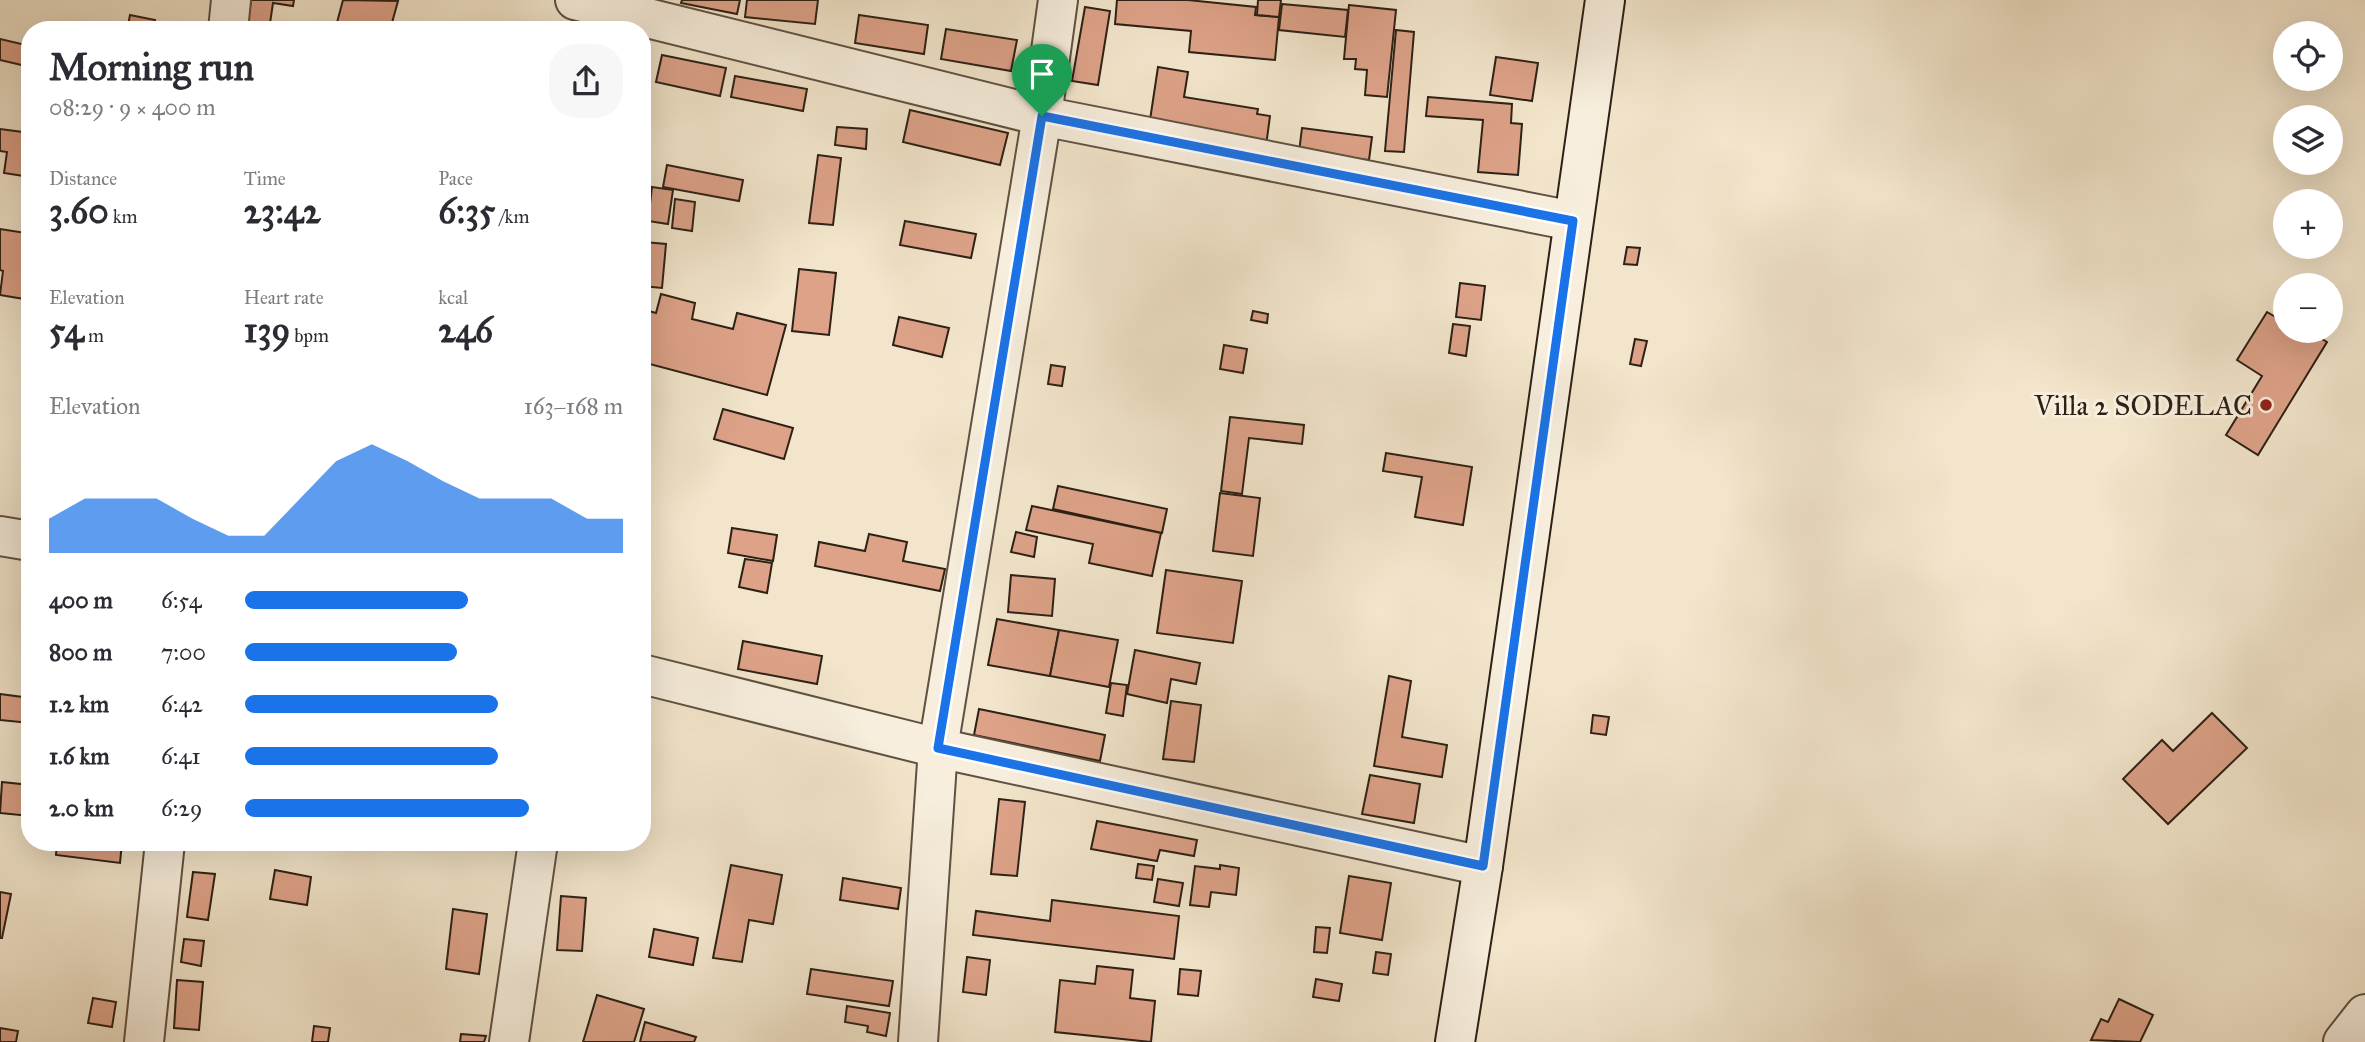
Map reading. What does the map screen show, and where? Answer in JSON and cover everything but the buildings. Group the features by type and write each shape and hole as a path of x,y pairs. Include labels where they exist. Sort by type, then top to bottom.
{"street":[{"path":"229,21 231,0"},
{"path":"575,0 1042,116 1573,221"},
{"path":"918,1042 938,748 1042,116 1058,0"},
{"path":"1455,1042 1483,866 1605,0"},
{"path":"0,536 21,540"},
{"path":"651,676 938,748 1483,866"},
{"path":"144,1042 164,851"},
{"path":"509,1042 537,851"},
{"path":"2343,1042 2365,1014"}],"place":[{"name":"Villa 2 SODELAC","path":"2266,405"}],"route":[{"path":"1042,116 1573,221 1483,866 938,748 1042,116"}]}
